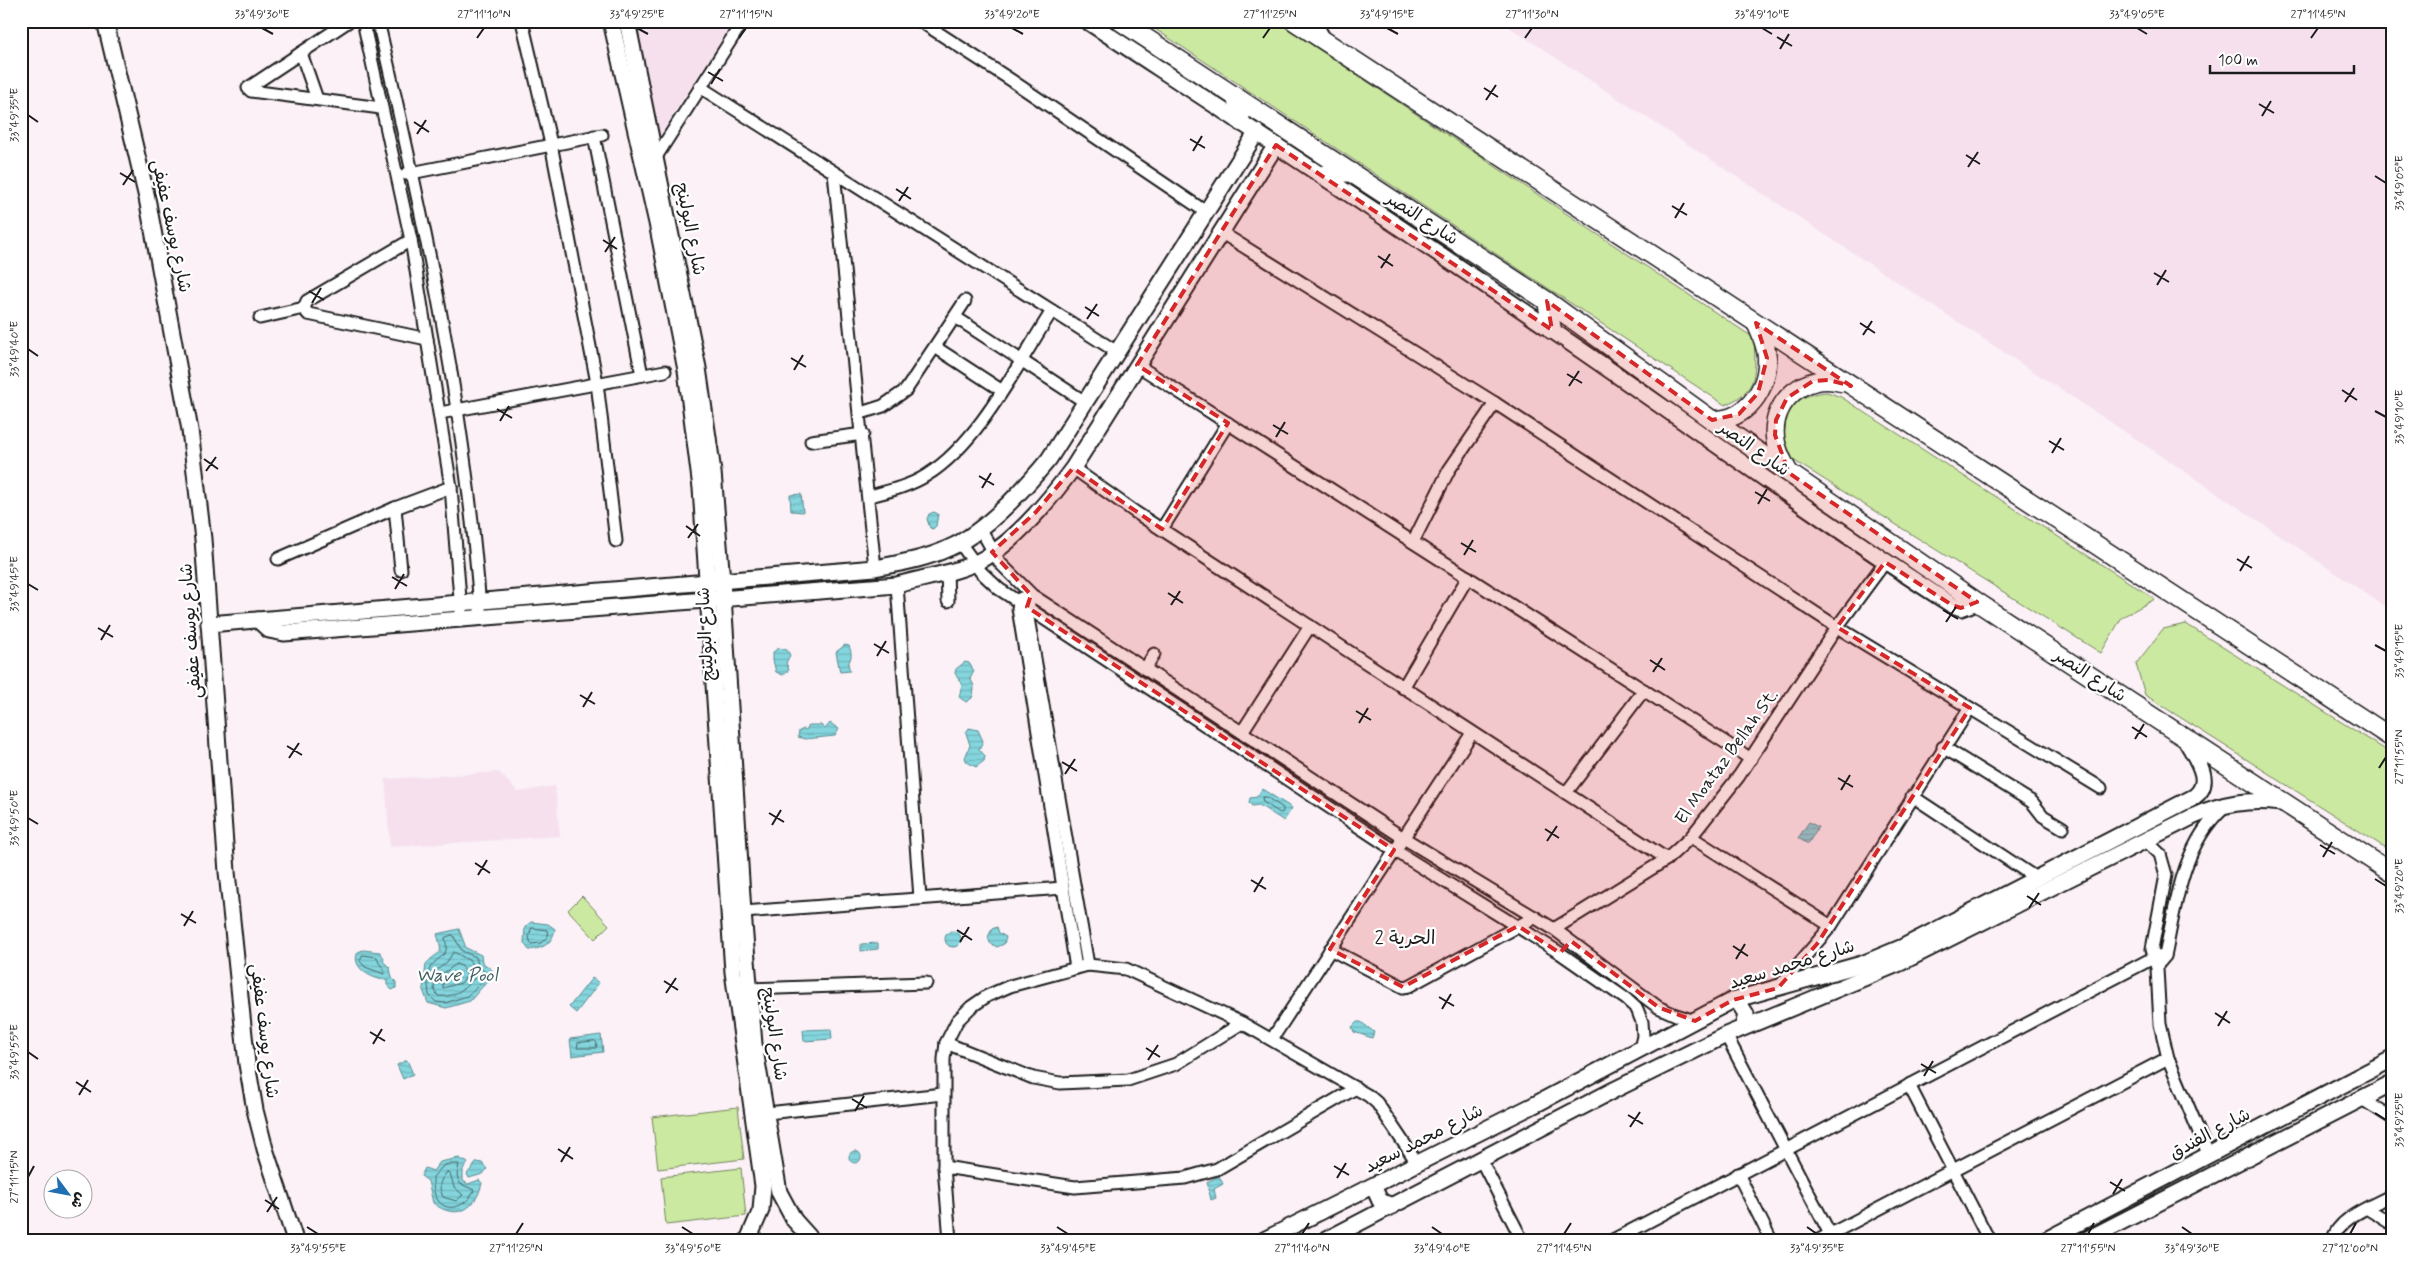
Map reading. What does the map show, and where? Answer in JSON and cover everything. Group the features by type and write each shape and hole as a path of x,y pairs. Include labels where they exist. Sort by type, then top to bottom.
{"main road":[{"name":"شارع النصر","path":"1120,21 1547,301 1712,420 1977,602 2281,803 2392,873"},
{"path":"1294,21 2392,738"},
{"path":"1236,97 1241,122"},
{"path":"1323,175 1350,172"},
{"path":"1547,301 1552,330"},
{"path":"1712,420 1733,418 1745,410 1754,399 1762,384 1767,358 1764,340 1756,323"},
{"path":"1789,473 1778,451 1775,435 1776,420 1786,398 1798,388 1813,381 1828,380 1851,386"}],"street":[{"name":"شارع يوسف عفيفى","path":"105,21 142,176 180,366 200,505 226,862 247,1064 254,1110 265,1150 295,1240"},
{"path":"349,21 248,88 251,91 381,108"},
{"path":"363,21 411,240 440,413 451,487 461,620"},
{"path":"378,21 413,172 458,409 470,501 480,619"},
{"path":"522,21 551,144 597,383 616,541"},
{"name":"شارع البولينج","path":"611,21 643,126 656,157 692,369 713,472 715,582 731,843 733,972 760,1114 779,1192 794,1220 812,1240"},
{"name":"شارع البولينج","path":"627,21 657,223 692,369"},
{"path":"656,157 743,21"},
{"path":"920,21 1012,80 1206,212"},
{"path":"1087,21 1323,175 1552,330 1885,562 1952,605 1961,608 1977,602"},
{"path":"1315,21 1329,45"},
{"path":"300,53 317,99"},
{"path":"700,87 1117,352"},
{"path":"208,624 875,568 910,562 950,548 980,528 1019,493 1049,459 1257,132"},
{"path":"397,177 413,172 598,135 642,375"},
{"path":"258,620 269,630 284,633 480,619 896,584 948,572 973,562 1007,541 1036,512 1073,468 1276,145"},
{"path":"1242,158 1254,160 1260,170"},
{"path":"834,172 870,496 875,568"},
{"path":"1222,233 1495,403 1838,627 2101,788"},
{"path":"304,308 307,301 411,240"},
{"path":"861,412 883,406 906,390 965,301"},
{"path":"260,318 304,308"},
{"path":"304,308 308,314 427,339"},
{"path":"870,496 896,489 927,475 952,455 969,438 1052,311"},
{"path":"955,317 1085,402"},
{"path":"935,348 1001,390"},
{"path":"1137,365 1751,759"},
{"path":"440,413 665,370"},
{"path":"1413,542 1449,470 1495,403"},
{"path":"1162,529 1228,423"},
{"path":"811,440 862,434"},
{"path":"1073,468 1162,529 1666,859"},
{"path":"278,559 395,508 451,487"},
{"path":"395,508 401,570"},
{"path":"980,528 992,552 1008,573 1029,592 1402,837 1554,929 1658,1007 1676,1015 1695,1020"},
{"path":"960,543 973,562 990,581 1023,604 1394,850 1518,926 1632,1003 1642,1022 1643,1036 1640,1049"},
{"name":"El Moataz Bellah St.","path":"1554,929 1666,859 1691,837 1751,759 1838,627 1885,562"},
{"path":"948,572 948,601"},
{"path":"1404,688 1468,577"},
{"path":"896,584 920,898"},
{"path":"1029,592 1019,618 1088,965"},
{"path":"1242,732 1310,626"},
{"path":"1145,669 1154,654"},
{"path":"1566,793 1644,690"},
{"path":"1781,1013 1775,1004 1775,993 1778,988 1831,926 1943,747 1970,708"},
{"path":"1272,1039 1472,732"},
{"name":"شارع محمد سعيد","path":"1264,1240 1418,1164 1733,1000 1862,964 1894,951 2198,795 2203,786 2203,774 2186,740"},
{"path":"1943,747 2032,802 2043,816 2063,828"},
{"path":"1052,787 1063,888 1076,968"},
{"path":"1912,796 2036,878"},
{"name":"شارع محمد سعيد","path":"1326,1240 1726,1035 1900,963 2144,839 2209,809 2227,804 2263,801 2281,803"},
{"path":"1613,1240 1909,1084 2155,963 2165,956 2187,859 2204,828 2227,804"},
{"path":"1691,837 1831,926"},
{"path":"2144,839 2160,854 2166,875 2153,939 2157,1009 2168,1058 2209,1156"},
{"name":"شارع البولينج","path":"731,843 743,912 760,1114 764,1196 761,1210 748,1240"},
{"path":"743,912 1063,888"},
{"path":"1330,949 1396,986 1403,987 1409,986 1535,917"},
{"path":"1560,953 1571,941"},
{"path":"950,1240 944,1167 943,1094 946,1043 957,1021 971,1007 987,996 1010,986 1088,965 1126,969 1242,1023 1356,1088 1377,1103 1418,1164"},
{"path":"748,989 926,983"},
{"path":"1733,1000 1744,1008 1746,1020 1744,1027"},
{"path":"946,1043 1033,1078 1060,1083 1128,1080 1176,1064 1242,1023"},
{"path":"1726,1035 1830,1234"},
{"path":"1819,1240 2168,1058"},
{"name":"شارع الفندق","path":"2046,1240 2064,1236 2209,1156 2392,1059"},
{"name":"شارع الفندق","path":"2086,1240 2392,1083"},
{"path":"1909,1084 1989,1240"},
{"path":"944,1167 1075,1187 1185,1178 1218,1169 1356,1088"},
{"path":"760,1114 943,1094"},
{"path":"2362,1098 2392,1118"},
{"path":"1481,1160 1517,1238"},
{"path":"1738,1174 1771,1240"},
{"path":"1376,1184 1375,1190 1380,1201 1392,1206"},
{"path":"2333,1240 2334,1234 2341,1225 2392,1195"},
{"path":"1337,1204 1349,1209 1352,1221 1350,1228"},
{"path":"2368,1209 2392,1224"}],"highlighted area":[{"path":"1276,145 1552,330 1547,301 1712,420 1739,414 1758,393 1767,358 1756,323 1851,386 1829,380 1813,381 1787,398 1776,420 1775,435 1789,473 1977,602 1961,608 1952,605 1885,562 1837,627 1970,708 1817,944 1778,988 1733,1000 1695,1021 1658,1007 1571,941 1560,953 1518,926 1403,987 1330,949 1394,850 1027,607 1031,595 992,552 1036,512 1073,468 1162,529 1228,423 1137,365"}],"shaded area":[{"path":"632,21 734,21 659,136"},
{"path":"1500,21 2392,21 2392,611 2174,464"},
{"path":"499,772 518,792 555,786 560,836 390,847 385,779"}],"green space":[{"path":"1143,21 1276,21 1754,338 1755,361 1753,379 1750,386 1744,393 1725,405"},
{"path":"1827,392 1841,397 2155,599 2122,617 2101,653 1793,460 1782,435 1782,424 1786,414 1801,399 1813,394"},
{"path":"2186,624 2392,754 2392,852 2145,695 2136,664 2163,629"},
{"path":"582,896 609,925 595,939 568,910"},
{"path":"738,1107 744,1159 658,1169 652,1117"},
{"path":"741,1168 746,1216 666,1225 661,1177"}],"water":[{"path":"801,494 803,512 791,511 790,495"},
{"path":"934,512 938,514 936,526 933,529 930,528 927,519 929,514"},
{"path":"845,645 849,646 851,651 848,664 850,671 840,672 836,652"},
{"path":"779,648 787,650 790,655 786,663 789,670 783,675 776,672 773,660 773,652"},
{"path":"965,662 969,663 974,671 970,679 974,686 972,698 966,702 959,697 962,685 955,673 956,669"},
{"path":"830,723 839,729 835,736 805,739 798,737 799,731 806,730 809,725 821,725 825,729"},
{"path":"969,728 978,730 983,741 979,749 985,756 984,761 976,767 967,762 965,758 970,745 966,733"},
{"path":"1262,789 1292,808 1284,821 1259,805 1252,806 1249,803 1250,798 1257,797"},
{"path":"1809,822 1818,827 1808,844 1798,838"},
{"path":"531,922 548,924 555,929 549,942 539,948 529,950 524,943 525,927"},
{"path":"997,927 999,933 1006,937 1004,944 997,947 990,943 988,937 992,929"},
{"name":"Wave Pool","path":"459,929 466,948 481,955 482,962 492,970 495,977 483,986 470,1001 446,1008 428,1003 423,990 426,964 440,950 437,934"},
{"path":"953,931 959,933 961,939 959,945 953,947 947,945 945,939 947,933"},
{"path":"878,943 878,949 861,951 861,944"},
{"path":"363,950 380,952 384,958 383,961 390,968 392,978 396,982 396,988 392,990 387,985 387,980 375,978 364,972 357,963 356,958 358,952"},
{"path":"592,978 599,983 576,1013 569,1007"},
{"path":"1357,1022 1361,1022 1374,1032 1372,1038 1354,1032 1352,1027"},
{"path":"831,1029 832,1039 804,1041 803,1030"},
{"path":"601,1035 603,1052 572,1056 570,1039"},
{"path":"407,1060 413,1074 403,1079 397,1065"},
{"path":"853,1151 857,1151 861,1157 857,1163 853,1163 849,1159 849,1155"},
{"path":"459,1158 468,1163 463,1169 463,1181 468,1184 479,1180 482,1183 475,1200 470,1206 457,1212 441,1208 433,1203 428,1181 421,1176 425,1168 433,1171 440,1162"},
{"path":"477,1162 482,1163 487,1169 483,1174 469,1178 467,1174"},
{"path":"1219,1176 1223,1184 1214,1189 1216,1198 1211,1200 1207,1182"}],"district":[{"name":"الحرية 2","path":"1405,938"}]}
